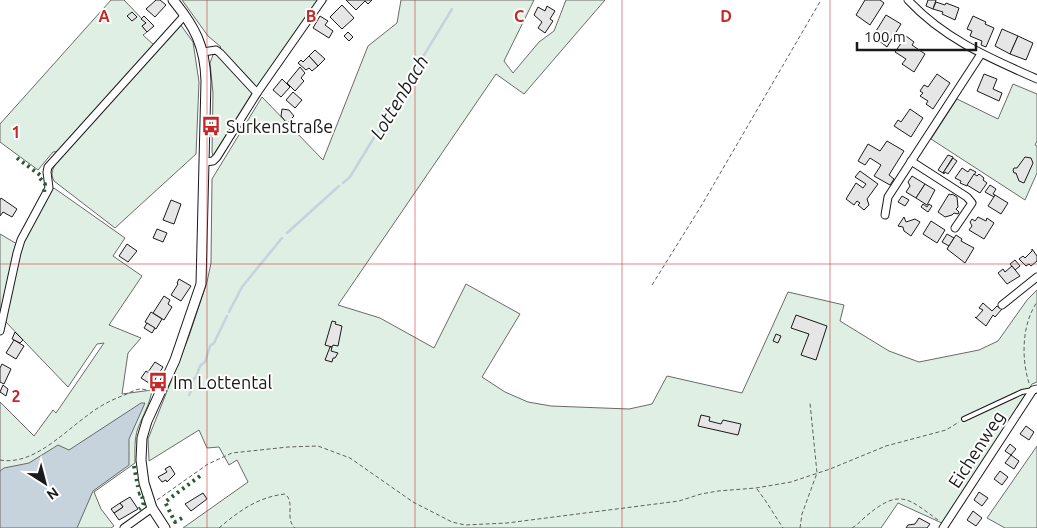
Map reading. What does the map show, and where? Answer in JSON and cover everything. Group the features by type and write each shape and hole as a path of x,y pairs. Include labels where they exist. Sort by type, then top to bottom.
{"street":[{"path":"165,528 152,508 142,471 142,438 147,421 175,360 201,284 205,162 206,81 203,52 198,36 173,0"},
{"path":"205,162 213,161 217,157 257,94 322,0"},
{"path":"908,0 935,25 981,54 1037,79"},
{"path":"0,331 21,240 49,188 48,167 185,15"},
{"path":"203,52 216,50 220,53 257,94"},
{"path":"885,215 888,197 981,54"},
{"path":"911,161 967,197 972,204 955,228"},
{"path":"1002,305 1037,277"},
{"name":"Eichenweg","path":"944,526 1035,390"},
{"path":"124,528 152,508"}],"lane":[{"path":"964,420 1022,392 1035,390"}],"path":[{"path":"652,285 700,208 821,0"},
{"path":"1035,390 1027,376 1024,346 1026,328 1037,302"},
{"path":"0,460 21,458 42,450 89,414 116,398 139,389 160,393"},
{"path":"800,528 802,514 817,473 810,403"},
{"path":"152,508 155,502 208,464 232,453 318,446 350,458 413,502 452,522 474,527 679,501 718,491 778,485 830,469 886,446 946,430 964,420"},
{"path":"756,488 783,528"},
{"path":"219,528 239,511 258,500 285,494 289,497 291,503 289,516 295,528"},
{"path":"852,528 886,501 898,498 913,502 944,526"}],"green space":[{"path":"111,0 124,0 146,23 142,26 147,32 143,35 155,46 61,151 53,152 38,170 0,142 0,124"},
{"path":"182,0 327,0 253,94 217,153 213,156 213,93 210,63 213,55 221,47 208,36"},
{"path":"401,0 534,0 504,61 513,73 539,42 554,31 566,0 605,0 524,94 496,74 338,305 380,318 434,348 466,284 520,314 482,377 505,392 528,402 551,406 629,409 652,404 667,376 742,393 788,292 844,305 840,321 889,351 919,362 979,350 998,341 1027,300 1037,290 1037,382 1032,384 944,524 898,503 881,528 183,528 248,482 237,460 229,465 219,447 207,448 199,430 149,461 148,439 189,336 207,282 211,263 212,179 262,97 323,160 368,46 397,23"},
{"path":"180,24 193,42 199,82 196,154 115,228 54,181 52,176 53,169 56,163"},
{"path":"1013,84 1037,94 1037,141 1035,145 1037,146 1037,173 1025,200 931,139 957,99 998,119"},
{"path":"54,188 125,238 113,256 142,276 109,325 141,338 128,353 122,394 152,390 137,432 135,463 94,492 101,509 114,526 111,528 0,528 0,402 34,436 53,410 56,413 104,343 97,344 68,387 3,319 17,253 50,191"},
{"path":"0,234 17,244 0,321"},
{"path":"1037,446 1037,528 1005,528 987,518"}],"shaded area":[{"path":"141,403 145,403 129,439 129,465 93,491 77,528 0,528 0,471 4,468 29,463 58,445 69,450"}],"building":[{"path":"156,0 160,0 166,5 155,17 146,9"},
{"path":"346,0 372,0 368,4 365,1 356,10"},
{"path":"865,0 880,0 884,3 870,25 856,15"},
{"path":"928,0 936,0 933,9 926,6"},
{"path":"936,2 945,5 946,3 959,8 955,20 942,14 943,12 933,9"},
{"path":"342,5 354,18 342,29 330,17"},
{"path":"547,6 555,11 550,19 553,21 545,33 538,28 542,22 534,15 538,7 545,11"},
{"path":"132,12 137,17 132,21 127,16"},
{"path":"886,15 901,24 887,47 873,36"},
{"path":"144,16 154,26 147,32 142,26 146,23 141,19"},
{"path":"320,16 328,21 325,25 333,31 329,38 313,28"},
{"path":"973,16 994,28 986,47 981,45 982,41 970,36 972,31 967,29"},
{"path":"1002,29 1018,36 1010,54 995,46"},
{"path":"348,32 353,37 349,41 344,36"},
{"path":"906,36 914,42 912,45 925,54 914,72 902,64 906,59 895,52"},
{"path":"1018,36 1033,43 1026,60 1010,54"},
{"path":"315,50 325,59 318,66 309,56"},
{"path":"309,56 318,66 312,71 309,68 306,70 298,63 301,60 303,62"},
{"path":"300,67 305,73 301,78 304,81 295,91 287,83"},
{"path":"937,74 950,83 933,109 926,104 928,101 920,96 923,93 920,91 924,85 928,87"},
{"path":"984,74 997,79 993,89 1002,93 999,101 977,91"},
{"path":"282,79 290,87 281,97 273,90"},
{"path":"293,92 302,100 295,108 286,100"},
{"path":"282,109 289,110 294,116 287,123 281,116"},
{"path":"910,109 923,118 911,137 894,126 898,120 901,122"},
{"path":"887,141 904,151 889,175 894,179 890,185 874,176 881,165 870,158 865,165 858,161 868,144 880,151"},
{"path":"948,155 953,157 943,173 938,170"},
{"path":"1025,157 1031,158 1033,163 1024,183 1019,181 1013,170 1017,168"},
{"path":"953,158 957,161 948,174 945,172 944,174 943,173"},
{"path":"962,168 968,172 970,169 976,172 967,186 955,178"},
{"path":"860,171 878,184 867,199 869,205 864,210 858,205 860,203 857,201 854,205 846,199 856,183 863,188 866,184 855,177"},
{"path":"974,174 977,176 979,174 987,183 980,193 967,185"},
{"path":"912,176 925,184 916,198 906,192 910,186 908,182"},
{"path":"925,184 935,190 927,205 916,198"},
{"path":"990,185 996,189 993,194 995,195 994,197 985,192"},
{"path":"949,194 957,197 958,207 956,209 959,212 958,214 954,213 945,217 938,212"},
{"path":"995,195 1008,203 1001,214 988,206"},
{"path":"902,196 909,200 905,206 898,202"},
{"path":"1,198 17,209 12,217 3,212 0,216"},
{"path":"171,200 181,204 174,224 163,220"},
{"path":"923,204 927,207 929,204 932,206 928,212 921,207"},
{"path":"904,217 906,222 915,219 920,222 911,236 904,231 903,227 898,226"},
{"path":"978,217 986,221 987,218 994,223 984,239 969,230 972,226 970,222 972,219 975,221"},
{"path":"931,221 945,230 937,243 923,234"},
{"path":"157,229 167,233 163,242 153,238"},
{"path":"947,234 954,238 949,246 942,242"},
{"path":"956,235 962,239 961,241 974,248 965,263 947,249"},
{"path":"127,244 137,251 128,262 119,256"},
{"path":"1032,249 1037,256 1037,261 1031,266 1029,264 1026,266 1019,259 1023,256 1025,258"},
{"path":"1015,260 1020,266 1015,270 1010,264"},
{"path":"1012,266 1020,276 1007,284 998,273 1003,269 1005,272"},
{"path":"179,279 191,286 181,301 171,295"},
{"path":"164,296 170,300 168,304 172,307 164,320 153,313"},
{"path":"983,303 992,311 997,306 1002,309 995,317 993,315 986,326 976,318 983,310 979,308"},
{"path":"151,312 162,319 156,329 145,322"},
{"path":"796,315 827,326 816,360 801,355 809,334 791,328"},
{"path":"332,321 342,326 338,346 333,345 332,347 325,345"},
{"path":"147,323 155,328 152,333 144,328"},
{"path":"15,332 23,340 20,343 12,339"},
{"path":"776,334 781,336 778,343 773,341"},
{"path":"14,340 24,346 16,359 6,353"},
{"path":"330,347 332,347 331,351 338,353 332,362 325,360"},
{"path":"155,362 163,367 156,378 148,372"},
{"path":"2,364 11,369 4,384 0,382 0,368"},
{"path":"146,371 156,378 152,385 141,378"},
{"path":"3,385 8,389 6,396 0,392"},
{"path":"701,415 710,417 709,421 721,424 723,420 741,424 738,435 698,426"},
{"path":"1026,426 1034,432 1029,440 1020,434"},
{"path":"1010,444 1016,449 1011,455 1005,451"},
{"path":"1011,455 1019,461 1014,469 1005,463"},
{"path":"170,466 175,474 167,482 166,480 162,482 158,477 167,472 165,469"},
{"path":"1000,471 1008,477 1002,485 994,479"},
{"path":"979,492 988,498 982,506 974,500"},
{"path":"203,493 207,499 191,511 185,504"},
{"path":"130,497 138,509 119,520 114,513 123,507 120,503"},
{"path":"120,503 123,507 114,513 111,509"},
{"path":"973,511 982,518 976,526 967,520"},
{"path":"919,518 930,524 927,528 906,528 908,525 915,524"}],"waterway":[{"name":"Lottenbach","path":"343,183 350,177 452,9"},
{"name":"Lottenbach","path":"287,233 339,186"},
{"name":"Lottenbach","path":"229,312 242,287 282,238"},
{"name":"Lottenbach","path":"189,395 193,380 200,366 205,362 210,346 214,343 227,316"}],"hedge":[{"path":"17,158 40,175 39,177 45,184 44,193"},
{"path":"134,466 138,487"},
{"path":"182,518 175,522 165,502 200,476"},
{"path":"138,494 141,493 143,502 143,506 139,509"}],"place":[{"name":"Surkenstraße","path":"211,126"},
{"name":"Im Lottental","path":"158,382"}]}
